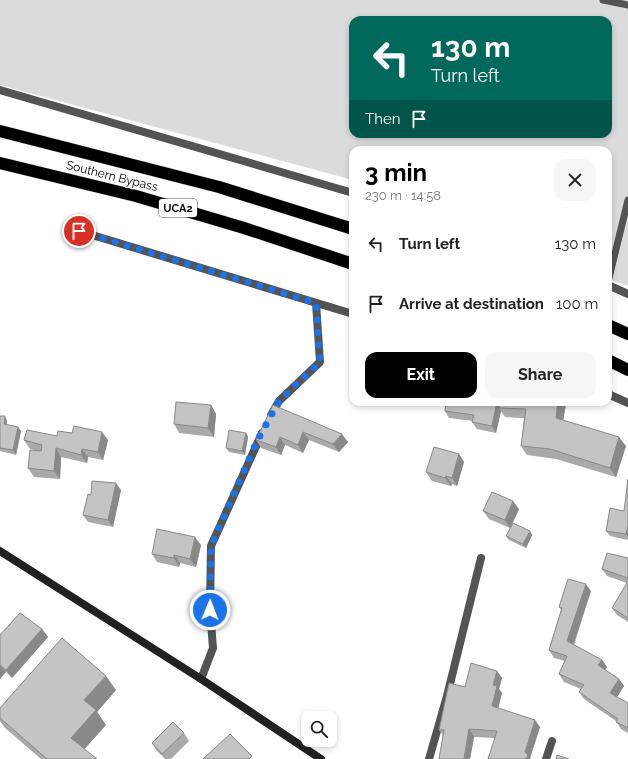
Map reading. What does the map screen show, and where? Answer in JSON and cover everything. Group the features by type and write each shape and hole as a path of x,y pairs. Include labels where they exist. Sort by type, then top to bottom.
{"highway":[{"name":"Southern Bypass","path":"0,131 219,187 349,228"},
{"name":"Southern Bypass","path":"0,163 136,196 244,228 349,263"},
{"path":"612,327 628,334"},
{"path":"612,362 628,370"}],"main road":[{"path":"0,551 200,679 321,759"}],"street":[{"path":"0,90 349,192"},
{"path":"79,231 349,313"},
{"path":"612,285 628,294"},
{"path":"200,679 213,648 210,610 211,546 256,443 279,401 320,362 316,303"},
{"path":"612,396 628,403"},
{"path":"429,759 447,696 481,558"},
{"path":"546,759 552,741"}],"lane":[{"path":"603,0 628,5"},
{"path":"612,266 628,200"}],"shaded area":[{"path":"0,0 628,0 628,286 612,280 612,146 349,146 349,179 0,85"}],"building":[{"path":"176,402 211,405 208,428 174,424"},
{"path":"273,405 342,434 333,444 303,432 298,445 280,437 276,447 256,440"},
{"path":"446,406 496,406 492,426 472,422 474,415 445,411"},
{"path":"500,406 558,406 556,418 619,437 610,468 550,449 521,446 526,409 499,408"},
{"path":"0,416 5,416 4,424 18,427 13,450 0,448"},
{"path":"74,426 102,432 98,452 82,449 81,455 56,448 54,471 28,468 30,450 41,451 42,445 24,440 27,430 57,436 58,431 72,433"},
{"path":"229,430 246,433 242,451 226,448"},
{"path":"434,447 459,454 452,478 446,476 445,478 426,472"},
{"path":"628,479 628,526 626,534 606,531 610,508 624,511"},
{"path":"92,481 116,483 108,520 83,515 88,494 91,495"},
{"path":"492,492 513,501 505,520 483,511"},
{"path":"513,523 530,531 523,544 506,536"},
{"path":"157,529 195,537 190,559 174,555 174,558 152,554"},
{"path":"607,553 628,558 628,578 602,569"},
{"path":"568,579 586,584 567,641 602,660 598,665 619,679 610,693 628,703 628,728 616,722 618,719 579,692 584,685 559,674 567,656 549,650 562,608 559,607"},
{"path":"628,581 628,618 612,608"},
{"path":"20,613 42,629 6,670 0,665 0,635"},
{"path":"62,638 106,676 84,700 96,710 71,738 97,759 47,759 0,718 0,708"},
{"path":"471,663 497,671 493,685 497,686 492,706 535,720 525,752 528,755 526,759 488,759 497,731 469,729 464,759 439,759 444,730 439,730 449,683 465,687"},
{"path":"173,722 184,733 162,754 152,743"},
{"path":"230,734 252,756 249,759 203,759"},
{"path":"557,755 569,759 556,759"}],"route":[{"path":"79,231 316,303 320,362 279,401 256,443 211,546 210,610"}]}
